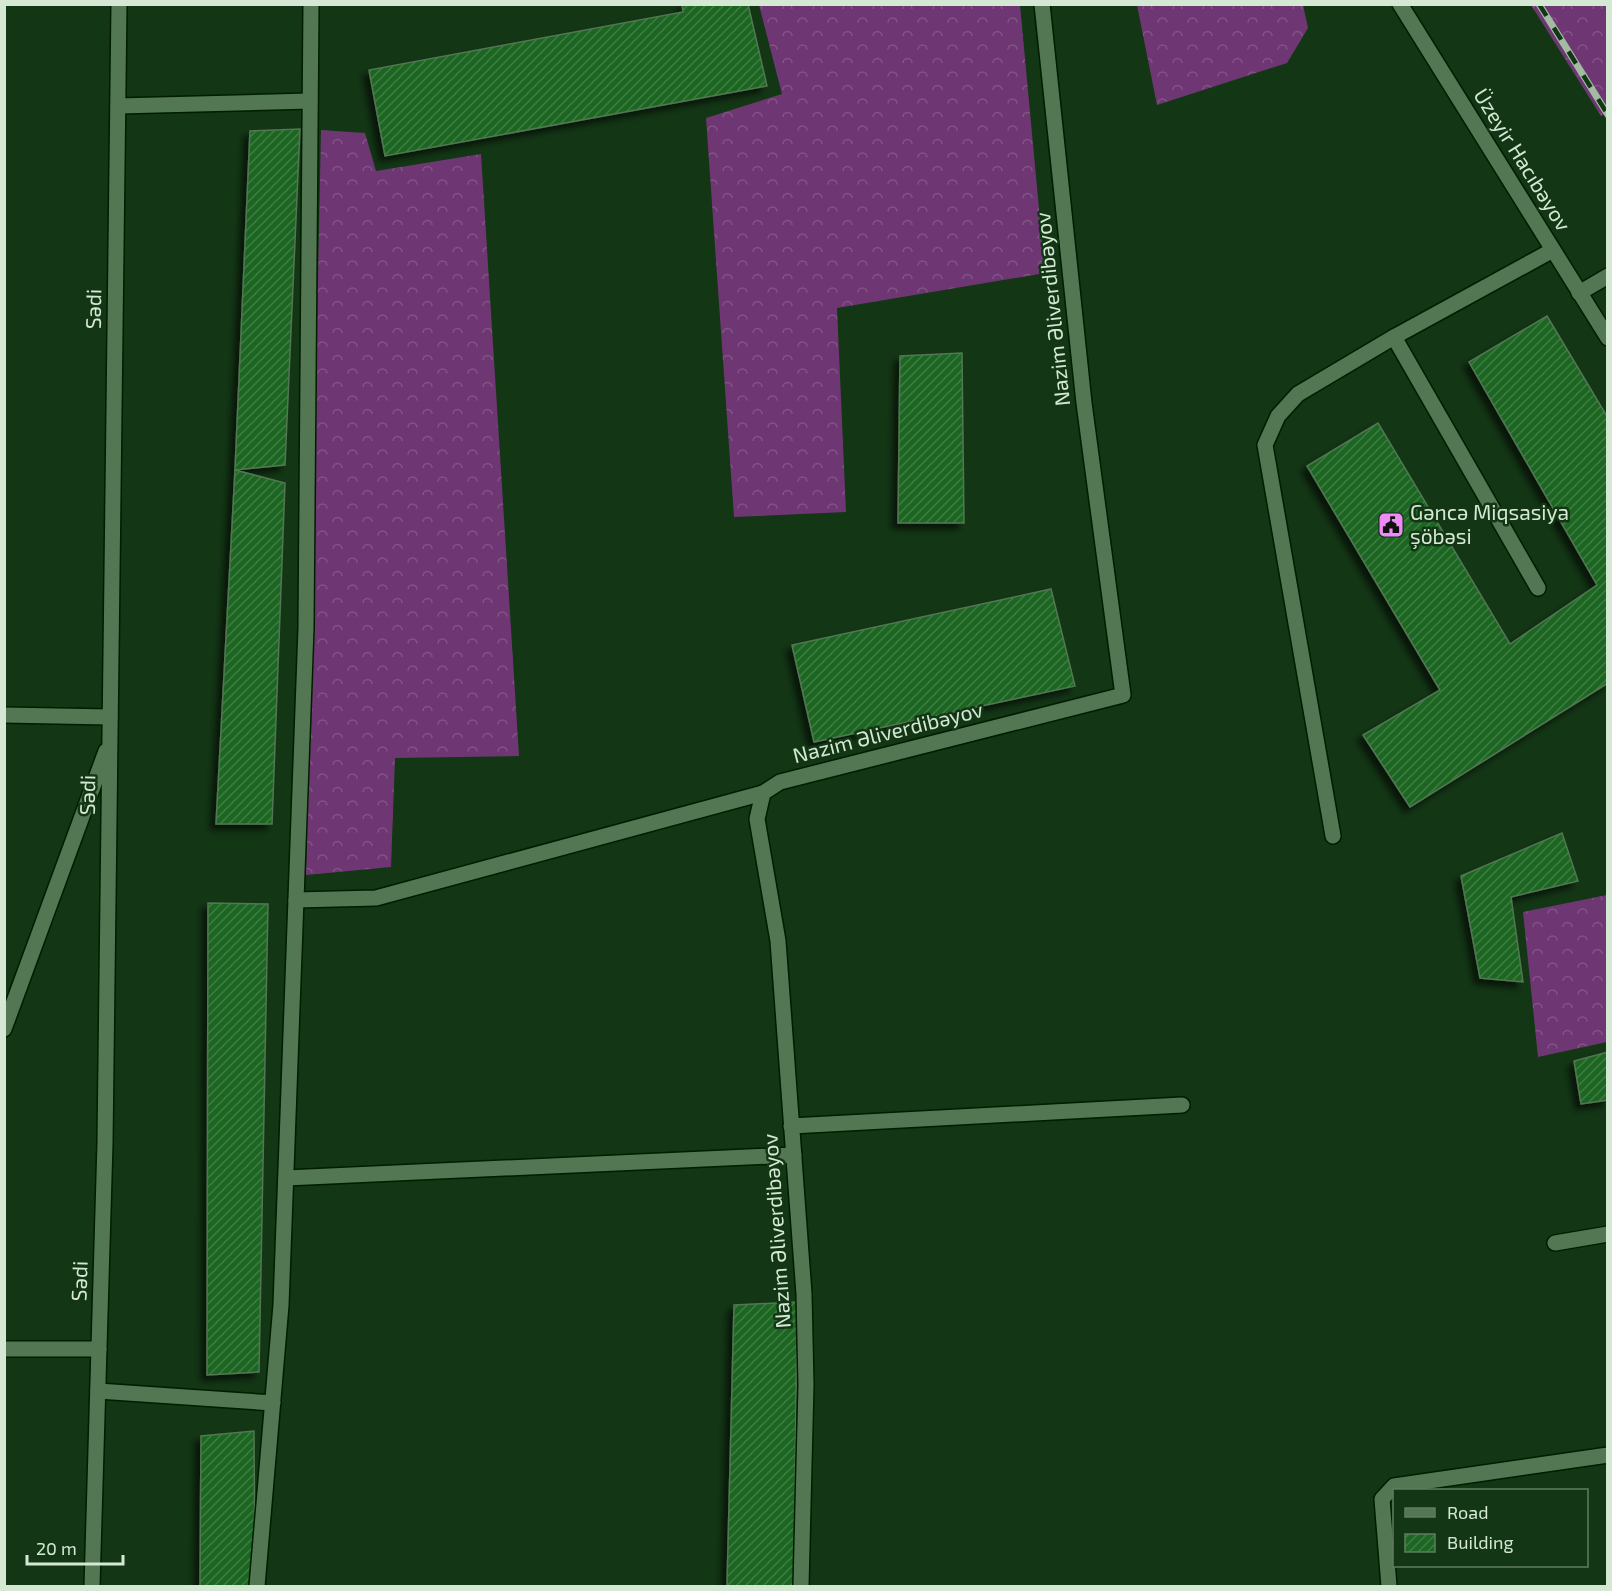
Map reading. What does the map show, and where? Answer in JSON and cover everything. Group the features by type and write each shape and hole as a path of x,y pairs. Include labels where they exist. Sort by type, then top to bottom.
{"street":[{"name":"Sədi","path":"92,1587 105,1143 119,4"},
{"path":"257,1587 281,1305 306,628 311,4"},
{"name":"Nazim Əliverdibəyov","path":"801,1587 806,1385 804,1294 778,941 757,819 763,793 780,782 1123,695 1084,403 1042,4"},
{"name":"Üzeyir Hacıbəyov","path":"1400,4 1608,338"},
{"path":"118,106 310,101"},
{"path":"1333,836 1265,445 1278,416 1298,394 1553,250"},
{"path":"1579,293 1608,276"},
{"path":"1394,338 1538,588"},
{"path":"4,715 110,717"},
{"path":"4,1029 110,740"},
{"path":"296,900 376,898 763,793"},
{"path":"791,1126 1182,1105"},
{"path":"286,1178 794,1155"},
{"path":"1555,1243 1608,1234"},
{"path":"4,1349 99,1349"},
{"path":"98,1391 273,1403"},
{"path":"1389,1587 1382,1499 1394,1486 1608,1455"}],"green space":[{"path":"759,5 1020,5 1045,273 837,308 846,512 734,517 706,118 782,94"},
{"path":"1137,5 1303,5 1308,28 1287,63 1157,105"},
{"path":"1531,5 1607,5 1607,112 1601,116"},
{"path":"321,130 365,133 376,171 481,154 519,756 395,758 391,867 306,875"},
{"path":"1607,895 1607,1042 1538,1057 1523,912"}],"building":[{"path":"682,4 748,4 767,86 385,156 369,70 683,12"},
{"path":"300,129 285,465 235,470 250,131"},
{"name":"Gəncə Miqsasiya şöbəsi","path":"1547,316 1608,418 1608,683 1410,807 1363,735 1440,690 1307,466 1378,423 1510,644 1597,585 1469,362"},
{"path":"962,353 964,523 898,523 900,356"},
{"path":"235,470 285,483 272,824 216,824"},
{"path":"1051,589 1075,686 814,742 792,645"},
{"path":"1562,833 1578,881 1511,897 1523,982 1480,978 1461,876"},
{"path":"208,903 268,904 259,1372 207,1375"},
{"path":"1608,1052 1608,1100 1581,1104 1574,1061"},
{"path":"797,1302 794,1586 727,1586 734,1305"},
{"path":"254,1431 255,1586 200,1586 201,1436"}],"railway":[{"path":"1539,4 1608,115"}],"place":[{"name":"Gəncə Miqsasiya şöbəsi","path":"1391,525"}]}
